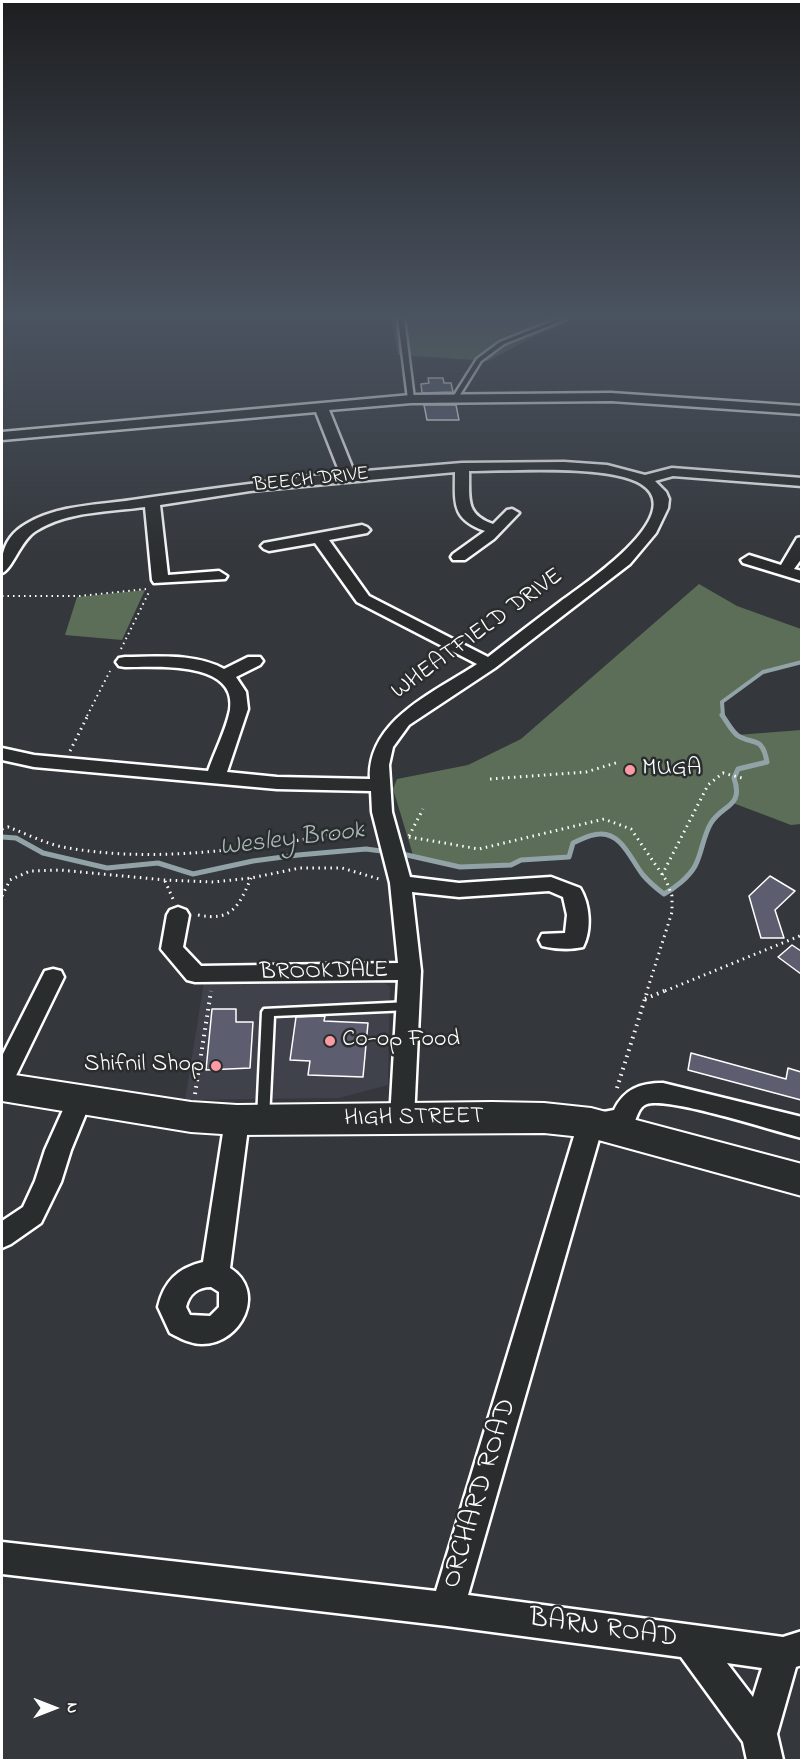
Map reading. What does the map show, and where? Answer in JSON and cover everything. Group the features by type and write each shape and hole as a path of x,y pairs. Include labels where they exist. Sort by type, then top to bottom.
{"main road":[{"name":"HIGH STREET","path":"2,1087 191,1117 250,1121 492,1117 608,1118 801,1180"}],"street":[{"path":"2,436 386,401"},
{"path":"672,401 801,410"},
{"path":"321,407 348,476"},
{"path":"462,467 462,503 465,512 476,524 496,530"},
{"name":"BEECH DRIVE","path":"2,568 10,547 18,535 43,521 85,509 348,476 462,467 592,468 620,471 645,480"},
{"path":"645,480 672,472 801,482"},
{"name":"WHEATFIELD DRIVE","path":"410,971 393,834 380,785 379,765 384,746 403,721 489,664 600,580 639,544 651,530 661,508 659,492 645,480"},
{"path":"151,500 155,516 160,584 219,576"},
{"path":"459,557 496,530 512,513"},
{"path":"269,546 362,530"},
{"path":"319,538 363,599 489,664"},
{"path":"785,571 796,555 801,542"},
{"path":"750,560 801,576"},
{"path":"120,659 188,664 226,675 238,693 239,709 215,778"},
{"path":"226,675 254,661"},
{"path":"4,758 277,783 380,785"},
{"path":"398,874 459,890 551,884 573,893 578,915 575,941 550,940"},
{"name":"BROOKDALE","path":"178,915 172,949 195,974 410,971 410,1006 402,1119"},
{"path":"2,1079 53,977"},
{"path":"608,1118 642,1094 652,1092 671,1094 801,1128"},
{"path":"2,1236 32,1215 48,1182 58,1150 79,1101"},
{"name":"ORCHARD ROAD","path":"2,1558 447,1609 608,1118"},
{"path":"215,1274 250,1121"},
{"name":"BARN ROAD","path":"447,1609 690,1641 762,1747"},
{"path":"690,1641 792,1651 762,1747"}],"lane":[{"path":"250,1121 268,1012 410,1006"}],"path":[{"path":"2,596 80,596 151,589 120,659 63,764"},
{"path":"490,779 586,772 619,762"},
{"path":"662,875 708,785 723,773 742,778"},
{"path":"393,834 423,809"},
{"path":"2,829 8,827 66,848 122,854 235,851 354,830 393,834 479,849 604,819 631,829 666,880 672,896 672,912 608,1118"},
{"path":"2,896 10,880 30,871 60,870 165,880 214,882 251,878 300,868 342,868 377,879 398,874"},
{"path":"165,880 166,887 174,900 172,910 178,915 194,914 223,918 232,914 251,878"},
{"path":"644,999 801,935"},
{"path":"191,1117 214,974"}],"shaded area":[{"path":"378,978 390,987 388,1085 339,1098 185,1100 204,982"}],"green space":[{"path":"699,584 737,606 801,629 801,662 763,672 722,702 722,715 737,735 801,730 801,824 791,825 733,803 712,821 701,845 695,866 673,889 664,894 649,882 620,842 602,833 574,843 569,857 521,860 511,865 483,868 447,866 413,855 393,789 397,779 468,765 521,739"},
{"path":"145,590 122,640 65,635 77,597"}],"building":[{"path":"424,405 456,405 459,420 427,420"},
{"path":"770,876 795,891 775,910 784,938 761,938 749,896"},
{"path":"792,945 801,951 801,974 778,957"},
{"path":"212,1009 236,1009 236,1022 253,1022 250,1068 206,1070"},
{"name":"Co-op Food","path":"325,1016 324,1021 368,1023 363,1077 308,1075 310,1061 290,1060 296,1017"},
{"path":"691,1053 786,1079 788,1068 801,1072 801,1100 688,1070"}],"waterway":[{"name":"Wesley Brook","path":"723,716 722,702 763,672 802,662"},
{"name":"Wesley Brook","path":"398,853 460,867 511,865 521,860 569,857 573,843 593,835 608,835 625,848 643,875 664,894 673,889 692,870 711,823 734,800 736,795 734,778 738,769 767,762 765,753 759,744 737,735 722,715"},
{"name":"Wesley Brook","path":"2,837 16,838 43,853 107,868 158,863 193,874 253,861 298,855 366,849 389,852"}],"place":[{"name":"MUGA","path":"630,770"},
{"name":"Co-op Food","path":"330,1041"},
{"name":"Shifnil Shop","path":"216,1066"}]}
